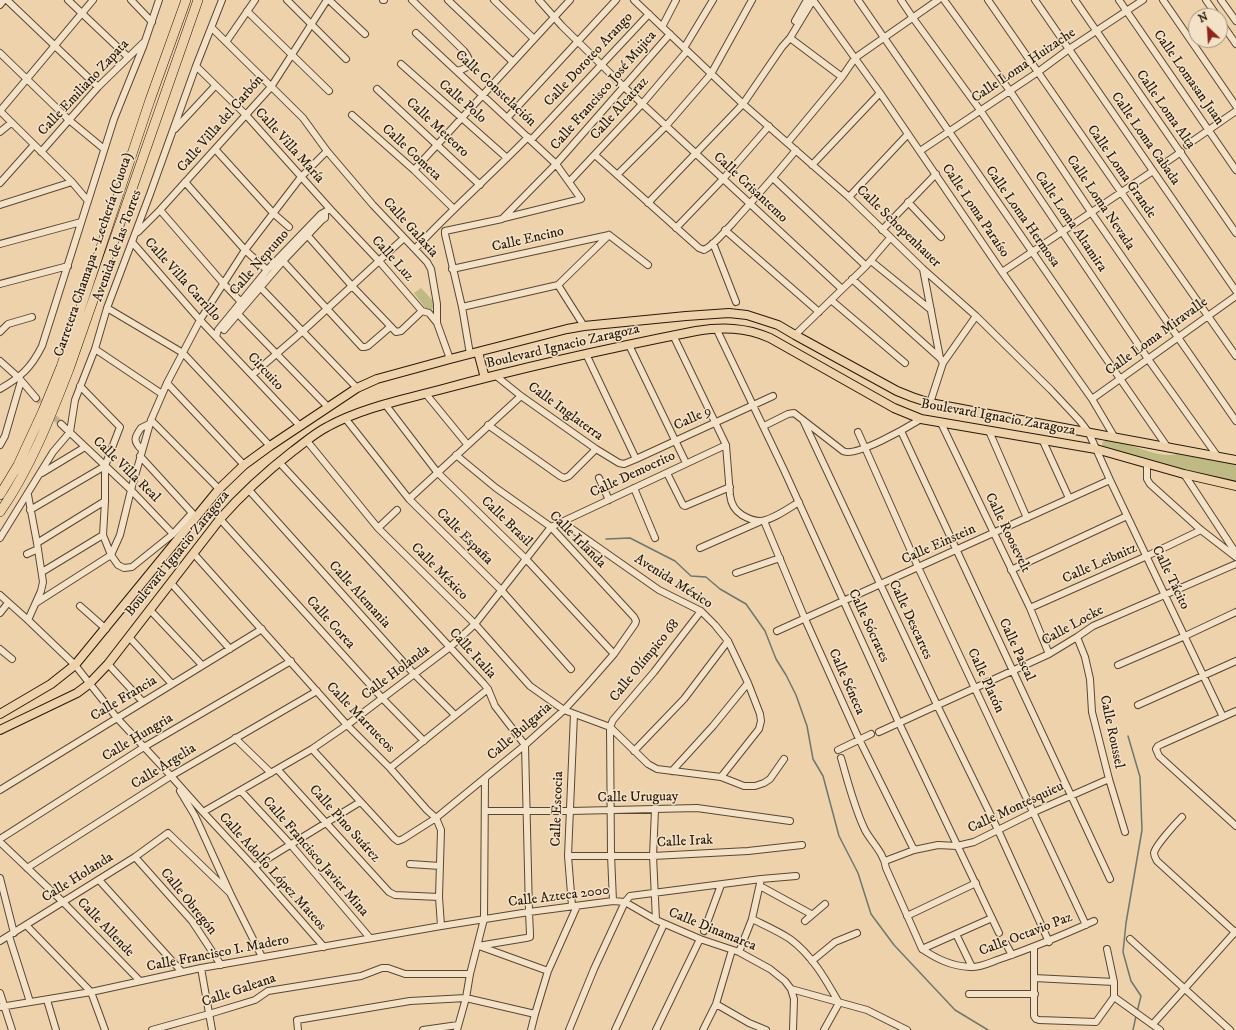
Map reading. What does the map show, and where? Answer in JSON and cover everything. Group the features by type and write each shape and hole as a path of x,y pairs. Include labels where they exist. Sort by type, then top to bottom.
{"highway":[{"name":"Carretera Chamapa - Lechería (Cuota)","path":"0,495 18,465 43,411 61,366 150,100 186,0"},
{"name":"Carretera Chamapa - Lechería (Cuota)","path":"0,512 26,468 50,417 69,369 198,0"}],"main road":[{"name":"Boulevard Ignacio Zaragoza","path":"0,714 51,684 75,665 106,629 194,515 219,489 244,465 328,407 357,388 377,379 450,359 584,326 729,313 747,315 778,325 896,390 912,397 930,402 1089,433 1236,460"},
{"name":"Boulevard Ignacio Zaragoza","path":"0,730 59,702 89,684 108,664 220,519 248,489 280,462 326,427 345,418 385,404 495,375 674,335 716,328 733,328 757,332 894,408 921,419 1096,449 1184,474 1236,486"},
{"path":"474,353 484,378"}],"street":[{"path":"0,5 5,0 98,88"},
{"path":"68,0 128,57"},
{"path":"88,201 72,182 0,111 93,0"},
{"path":"131,0 152,22"},
{"path":"0,445 20,380 42,346 114,119 152,22 159,0"},
{"name":"Avenida de las Torres","path":"70,432 72,413 80,386 107,308 196,66 222,0"},
{"path":"226,42 255,0"},
{"path":"287,0 346,59"},
{"path":"328,0 364,34"},
{"name":"Calle Villa del Carbón","path":"135,235 160,210 271,87 328,0"},
{"path":"412,0 464,51 470,60 469,67 457,71"},
{"path":"494,0 534,39"},
{"name":"Calle Crisantemo","path":"539,0 577,42 623,86 842,289"},
{"path":"414,170 570,0"},
{"path":"507,118 616,0"},
{"name":"Calle Schopenhauer","path":"634,0 743,104 849,197 923,269 976,316 1051,390 1080,421 1089,433 1096,449"},
{"path":"662,27 676,0"},
{"name":"Calle Alcatraz","path":"569,182 642,104 685,50 713,0"},
{"path":"617,174 666,126 711,74 752,0"},
{"path":"782,48 807,0"},
{"path":"648,203 743,104 790,38 813,0"},
{"name":"Calle Loma Paraíso","path":"813,0 880,92 1002,272 1092,399 1115,438"},
{"name":"Calle Loma Hermosa","path":"858,0 1168,448"},
{"name":"Calle Loma Altamira","path":"901,0 980,110 1148,359 1218,457"},
{"path":"788,142 842,77 855,58 938,0"},
{"name":"Calle Loma Nevada","path":"944,0 1010,91 1091,212 1236,421"},
{"name":"Calle Loma Grande","path":"988,0 1236,356"},
{"name":"Calle Loma Cabada","path":"1035,0 1236,291"},
{"name":"Calle Loma Alta","path":"1075,0 1236,233"},
{"name":"Calle Lomasan Juan","path":"1119,0 1236,170"},
{"name":"Calle Loma Huizache","path":"920,151 1143,0"},
{"path":"1163,0 1236,106"},
{"path":"1221,0 1234,15 1236,21"},
{"path":"451,1 513,62"},
{"path":"247,12 329,91"},
{"name":"Calle Doroteo Arango","path":"415,249 454,209 529,138 649,14"},
{"name":"Calle Galaxia","path":"212,28 303,118 326,151 373,206 427,262 431,269 437,304 437,323 450,359"},
{"path":"1228,32 1236,44"},
{"name":"Calle Constelación","path":"416,33 556,164 581,199 502,219"},
{"name":"Calle Francisco José Mujica","path":"502,219 556,164 670,34"},
{"path":"790,38 842,77"},
{"name":"Calle Emiliano Zapata","path":"40,152 98,88 145,40"},
{"path":"0,53 70,120 104,149"},
{"name":"Calle Polo","path":"401,64 507,158"},
{"name":"Calle Villa María","path":"196,66 246,115 301,178 327,211"},
{"path":"172,131 215,86"},
{"name":"Calle Meteoro","path":"378,89 480,185"},
{"path":"812,166 880,92"},
{"path":"1187,145 1236,111"},
{"name":"Calle Cometa","path":"352,115 414,170 454,209"},
{"path":"0,132 11,122"},
{"path":"676,228 723,179 769,126"},
{"path":"849,197 908,134"},
{"path":"0,183 34,146"},
{"path":"215,149 274,214 289,227"},
{"path":"595,155 676,228 699,248 704,250 726,230 774,179 796,150"},
{"path":"36,602 111,555 120,535 150,422 167,383 200,320 245,250 301,178 326,151"},
{"path":"1168,161 1181,152"},
{"path":"1002,272 1153,171"},
{"path":"882,230 936,174"},
{"path":"774,179 869,263 931,310"},
{"path":"0,205 72,182"},
{"path":"185,182 245,250 267,270"},
{"path":"908,202 941,237"},
{"path":"160,210 241,302"},
{"name":"Calle Neptuno","path":"215,335 222,332 283,261 325,218 327,211"},
{"name":"Calle Neptuno","path":"215,335 267,270 321,214 327,211"},
{"name":"Calle Luz","path":"327,211 380,260 422,311 429,313 437,323"},
{"path":"474,353 452,269 445,232 502,219"},
{"path":"0,244 82,222"},
{"path":"726,230 819,312"},
{"path":"462,307 558,285 609,234 648,265"},
{"name":"Calle Encino","path":"452,269 609,234"},
{"path":"308,236 390,327 398,333 422,311"},
{"path":"252,375 328,309 404,238"},
{"path":"795,335 869,263 890,238"},
{"name":"Calle Villa Carrillo","path":"132,242 200,320 215,335"},
{"path":"713,243 736,302"},
{"path":"283,261 362,346 365,347 390,327"},
{"path":"0,284 68,266"},
{"path":"923,269 941,361"},
{"path":"852,279 941,361"},
{"path":"558,285 584,326"},
{"path":"261,288 357,388"},
{"name":"Calle Loma Miravalle","path":"1092,399 1236,296"},
{"path":"831,300 906,363"},
{"path":"107,308 183,353 270,446"},
{"path":"238,314 328,407"},
{"path":"930,402 941,361 976,316"},
{"path":"0,332 8,324 32,317"},
{"name":"Calle Sócrates","path":"716,328 752,405 764,426 899,723 999,933"},
{"name":"Circuito","path":"215,335 300,426"},
{"path":"674,335 726,445 731,503 734,508 745,517 761,521"},
{"path":"629,345 686,463"},
{"path":"94,349 162,394"},
{"path":"586,354 636,459"},
{"path":"0,361 36,398"},
{"name":"Calle Inglaterra","path":"495,375 521,396 596,449 619,463 624,464"},
{"path":"0,389 20,380"},
{"path":"167,383 244,465"},
{"path":"80,386 120,427 105,466 103,535 111,555 120,567 124,568 132,567 194,515 140,456"},
{"path":"426,394 467,444"},
{"path":"409,499 467,444 521,396"},
{"name":"Calle 9","path":"624,464 773,396"},
{"name":"Calle Brasil","path":"385,404 437,472 526,559 614,654"},
{"path":"764,426 791,412 846,453 850,453 865,448 901,431 921,419"},
{"name":"Calle España","path":"345,418 409,499 502,591 571,669"},
{"name":"Calle Descartes","path":"803,420 937,705 998,830 1049,942"},
{"path":"142,450 136,443 135,439 141,428 150,422"},
{"path":"150,422 219,489"},
{"name":"Calle Roosevelt","path":"941,423 1030,608 1049,654"},
{"name":"Calle Villa Real","path":"62,424 131,490 173,534"},
{"path":"488,425 564,478 569,476 596,449"},
{"name":"Calle Pascal","path":"901,431 1110,880"},
{"path":"989,431 1027,518"},
{"path":"0,538 28,495 53,452 70,432"},
{"name":"Calle Platón","path":"858,432 918,567 1086,925"},
{"path":"1042,439 1069,498"},
{"name":"Calle México","path":"307,441 378,528 475,624 530,686 564,710"},
{"name":"Calle Democrito","path":"551,527 726,445"},
{"path":"41,473 85,446"},
{"name":"Calle Tácito","path":"1096,449 1223,717"},
{"name":"Calle Irlanda","path":"456,455 496,488 551,527 636,620"},
{"name":"Calle Italia","path":"280,462 488,689 495,706 525,745"},
{"path":"1147,464 1148,479 1150,484 1201,530 1236,557"},
{"path":"30,510 105,466"},
{"path":"667,472 683,505 685,506 730,487"},
{"path":"1184,474 1236,553"},
{"path":"599,478 609,500"},
{"name":"Calle Einstein","path":"777,631 1110,480"},
{"path":"634,488 655,538"},
{"name":"Calle Alemania","path":"248,489 415,674 455,715"},
{"path":"28,495 43,582 41,591 28,620"},
{"path":"27,554 105,501"},
{"path":"700,548 780,513 799,502"},
{"path":"378,528 397,510"},
{"path":"1011,570 1127,516"},
{"name":"Calle Corea","path":"220,519 383,699 424,741"},
{"name":"Calle Séneca","path":"761,521 780,558 805,619 859,739 914,850"},
{"name":"Avenida México","path":"562,522 659,590 701,611 728,641 748,683 760,714 761,721 759,729 720,777"},
{"name":"Calle Holanda","path":"203,812 278,770 348,726 450,647 475,624 551,527"},
{"name":"Calle Leibnitz","path":"1030,608 1147,556 1201,530"},
{"path":"42,572 103,535"},
{"name":"Calle Marruecos","path":"194,554 348,726 390,768 426,810 436,818"},
{"path":"736,573 780,558"},
{"name":"Calle Locke","path":"879,732 1049,654 1093,626 1166,596 1236,564"},
{"path":"171,583 230,649"},
{"path":"0,596 28,620 75,665 117,718 172,777 195,816 230,893 262,957"},
{"path":"0,613 8,603"},
{"path":"80,606 106,629"},
{"path":"150,610 202,665"},
{"name":"Calle Olímpico 68","path":"610,727 613,720 654,672 701,611"},
{"path":"1118,665 1236,612"},
{"name":"Calle Bulgaria","path":"360,802 398,841 436,818 525,745 564,710 614,654 636,624 636,620"},
{"name":"Calle Francia","path":"0,790 262,629"},
{"path":"129,637 172,684"},
{"name":"Calle Roussel","path":"1077,637 1085,657 1090,679 1092,712 1109,779 1125,832"},
{"path":"634,751 684,699 728,641"},
{"path":"0,649 12,659"},
{"name":"Calle Hungria","path":"0,840 144,747 290,661"},
{"path":"1138,705 1236,661"},
{"path":"108,664 143,702"},
{"path":"672,772 714,726 748,683"},
{"path":"390,768 488,689"},
{"name":"Calle Argelia","path":"27,868 235,738 317,691"},
{"path":"564,710 610,727 648,764 657,769 720,777 744,786 755,786 770,779 784,759"},
{"path":"1236,711 1162,744 1156,749 1160,756 1236,826"},
{"name":"Calle Escocia","path":"574,714 568,856 575,906"},
{"path":"610,727 612,901"},
{"path":"838,750 871,734"},
{"path":"235,738 271,773"},
{"path":"478,946 526,938 530,936 525,745"},
{"path":"254,867 360,802 312,749"},
{"path":"840,758 866,832 885,860 886,868 922,948 992,918"},
{"name":"Calle Pino Suárez","path":"278,770 392,894 439,896"},
{"name":"Calle Adolfo López Mateos","path":"172,777 324,947"},
{"path":"423,1030 458,1027 466,998 470,974 484,919 485,778"},
{"name":"Calle Montesquieu","path":"885,860 914,850 938,845 957,846 974,842 1034,812 1109,779"},
{"name":"Calle Francisco Javier Mina","path":"241,791 291,845 370,938"},
{"name":"Calle Uruguay","path":"485,811 655,810 697,808 790,821"},
{"path":"655,810 653,856 656,920"},
{"path":"1153,1024 1236,932 1157,862 1154,854 1156,847 1182,817"},
{"path":"436,818 441,830 439,896 441,926"},
{"name":"Calle Holanda","path":"0,942 135,857 168,834 230,893"},
{"name":"Calle Allende","path":"0,840 63,902 140,982"},
{"name":"Calle Irak","path":"568,856 653,856 748,851 802,845"},
{"name":"Calle Obregón","path":"135,857 192,922 221,965"},
{"path":"410,864 440,866"},
{"name":"Calle Azteca 2000","path":"441,926 612,901 625,902 633,894 796,876"},
{"path":"0,878 11,934 30,1002"},
{"path":"739,952 752,919 761,879"},
{"path":"99,880 182,972"},
{"path":"907,916 976,883"},
{"path":"704,931 721,885"},
{"path":"760,886 811,914"},
{"path":"569,1030 594,969 625,902"},
{"name":"Calle Dinamarca","path":"625,902 664,924 700,939 739,952 770,969 791,989"},
{"path":"805,921 811,914 825,904"},
{"path":"531,1030 534,1014 548,971 575,906"},
{"path":"752,919 788,938 812,961 840,1003"},
{"name":"Calle Octavio Paz","path":"922,948 946,963 972,967 1034,948 1094,921"},
{"path":"615,1030 664,924"},
{"path":"26,925 92,992 105,1030"},
{"name":"Calle Francisco I. Madero","path":"2,1007 92,992 201,968 441,926"},
{"path":"812,961 835,942 857,933"},
{"path":"956,934 972,967"},
{"path":"656,1030 700,939"},
{"path":"1130,939 1184,990 1230,1030"},
{"path":"1006,944 1012,955"},
{"path":"478,946 548,971"},
{"path":"1034,948 1034,1016 1036,1019 1096,1022"},
{"path":"1096,1030 1096,1022 1114,997 1114,982 1106,949"},
{"path":"703,1030 716,1004 732,950"},
{"path":"201,968 212,1030"},
{"name":"Calle Galeana","path":"152,1030 255,1000 268,991 361,976 382,968 388,968 405,974 470,974"},
{"path":"1034,978 1114,982"},
{"path":"791,989 867,1010 907,1030"},
{"path":"791,989 794,998 793,1030"},
{"path":"0,994 2,1007 12,1030"},
{"path":"969,994 1035,994"},
{"path":"1114,997 1160,1030"},
{"path":"298,1030 297,1020 410,1001 466,998 534,1014"},
{"path":"47,1000 56,1030"},
{"path":"824,1030 840,1003"},
{"path":"716,1004 749,1023 766,1030"},
{"path":"747,1030 749,1023"}],"shaded area":[{"path":"421,288 436,304 429,313 414,293"},
{"path":"1104,441 1122,443 1160,454 1177,454 1236,464 1236,484 1103,448 1102,443"}],"waterway":[{"path":"606,539 630,538 675,561 691,576 706,577 720,589 746,604 765,631 776,659 796,695 807,726 813,759 823,776 839,836 858,873 871,914 894,945 955,1010 988,1030"},
{"path":"1128,736 1140,777 1142,830 1126,923 1123,952 1131,981 1141,996 1137,1012"},
{"path":"1133,1030 1136,1016"}],"tunnel":[{"path":"36,398 61,424"}]}
